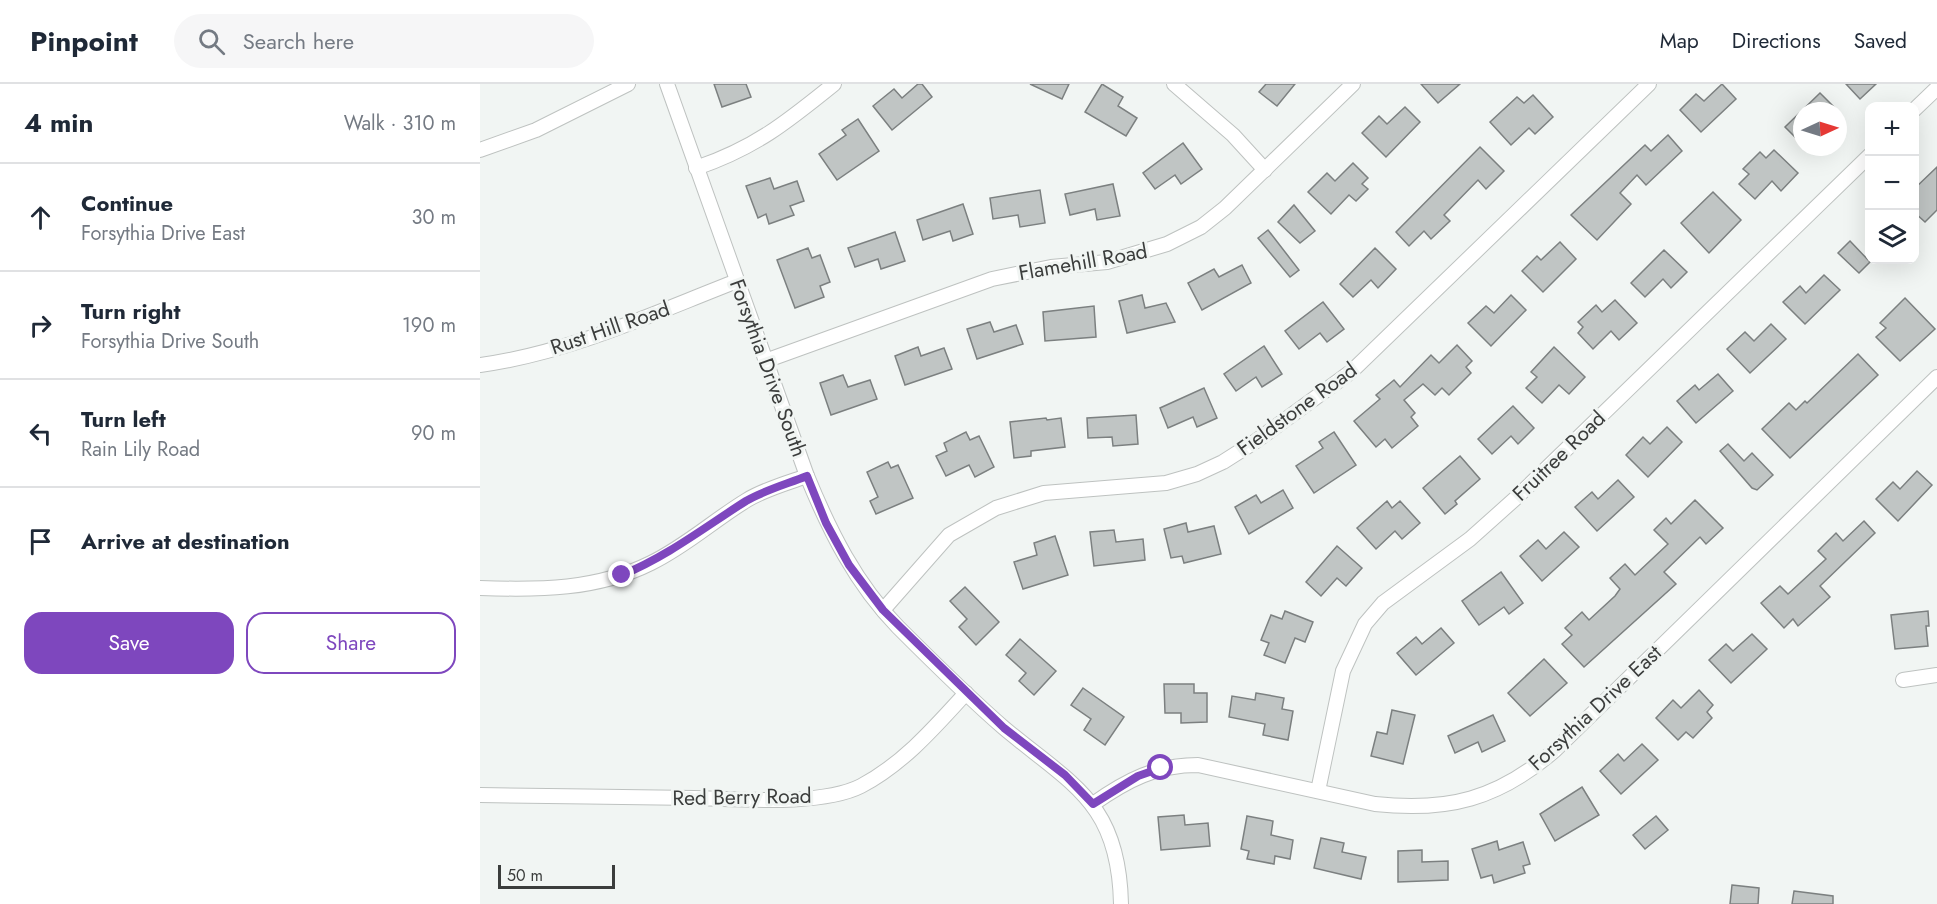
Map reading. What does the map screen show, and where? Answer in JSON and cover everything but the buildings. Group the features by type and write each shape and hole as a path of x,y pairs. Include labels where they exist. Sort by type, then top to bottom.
{"street":[{"path":"480,150 536,130 628,84"},
{"name":"Forsythia Drive South","path":"666,84 807,476 826,523 849,565 883,610 966,693 1004,728 1065,775 1093,804 1112,846 1121,904"},
{"path":"696,168 756,143 782,126 834,84"},
{"path":"1174,84 1233,135 1265,170"},
{"name":"Flamehill Road","path":"765,361 992,279 1051,267 1107,262 1167,244 1201,227 1217,214 1353,84"},
{"name":"Fieldstone Road","path":"883,610 950,535 996,508 1044,493 1166,483 1197,474 1223,462 1256,441 1312,402 1360,364 1648,84"},
{"path":"1919,105 1937,88"},
{"name":"Fruitree Road","path":"1318,791 1346,662 1365,624 1383,603 1470,539 1517,497 1868,156"},
{"name":"Rust Hill Road","path":"480,365 532,355 596,335 737,281"},
{"name":"Forsythia Drive East","path":"1093,804 1138,776 1178,765 1198,765 1375,804 1429,807 1479,798 1502,788 1534,768 1937,376"},
{"path":"480,588 555,589 586,585 622,575 678,548 748,500 807,476"},
{"path":"1903,680 1937,675"},
{"name":"Red Berry Road","path":"480,795 761,799 829,796 860,786 909,752 966,693"}],"route":[{"path":"622,575 678,548 748,500 807,476 826,523 849,565 883,610 1004,728 1065,775 1093,804 1118,786 1161,768"}]}
